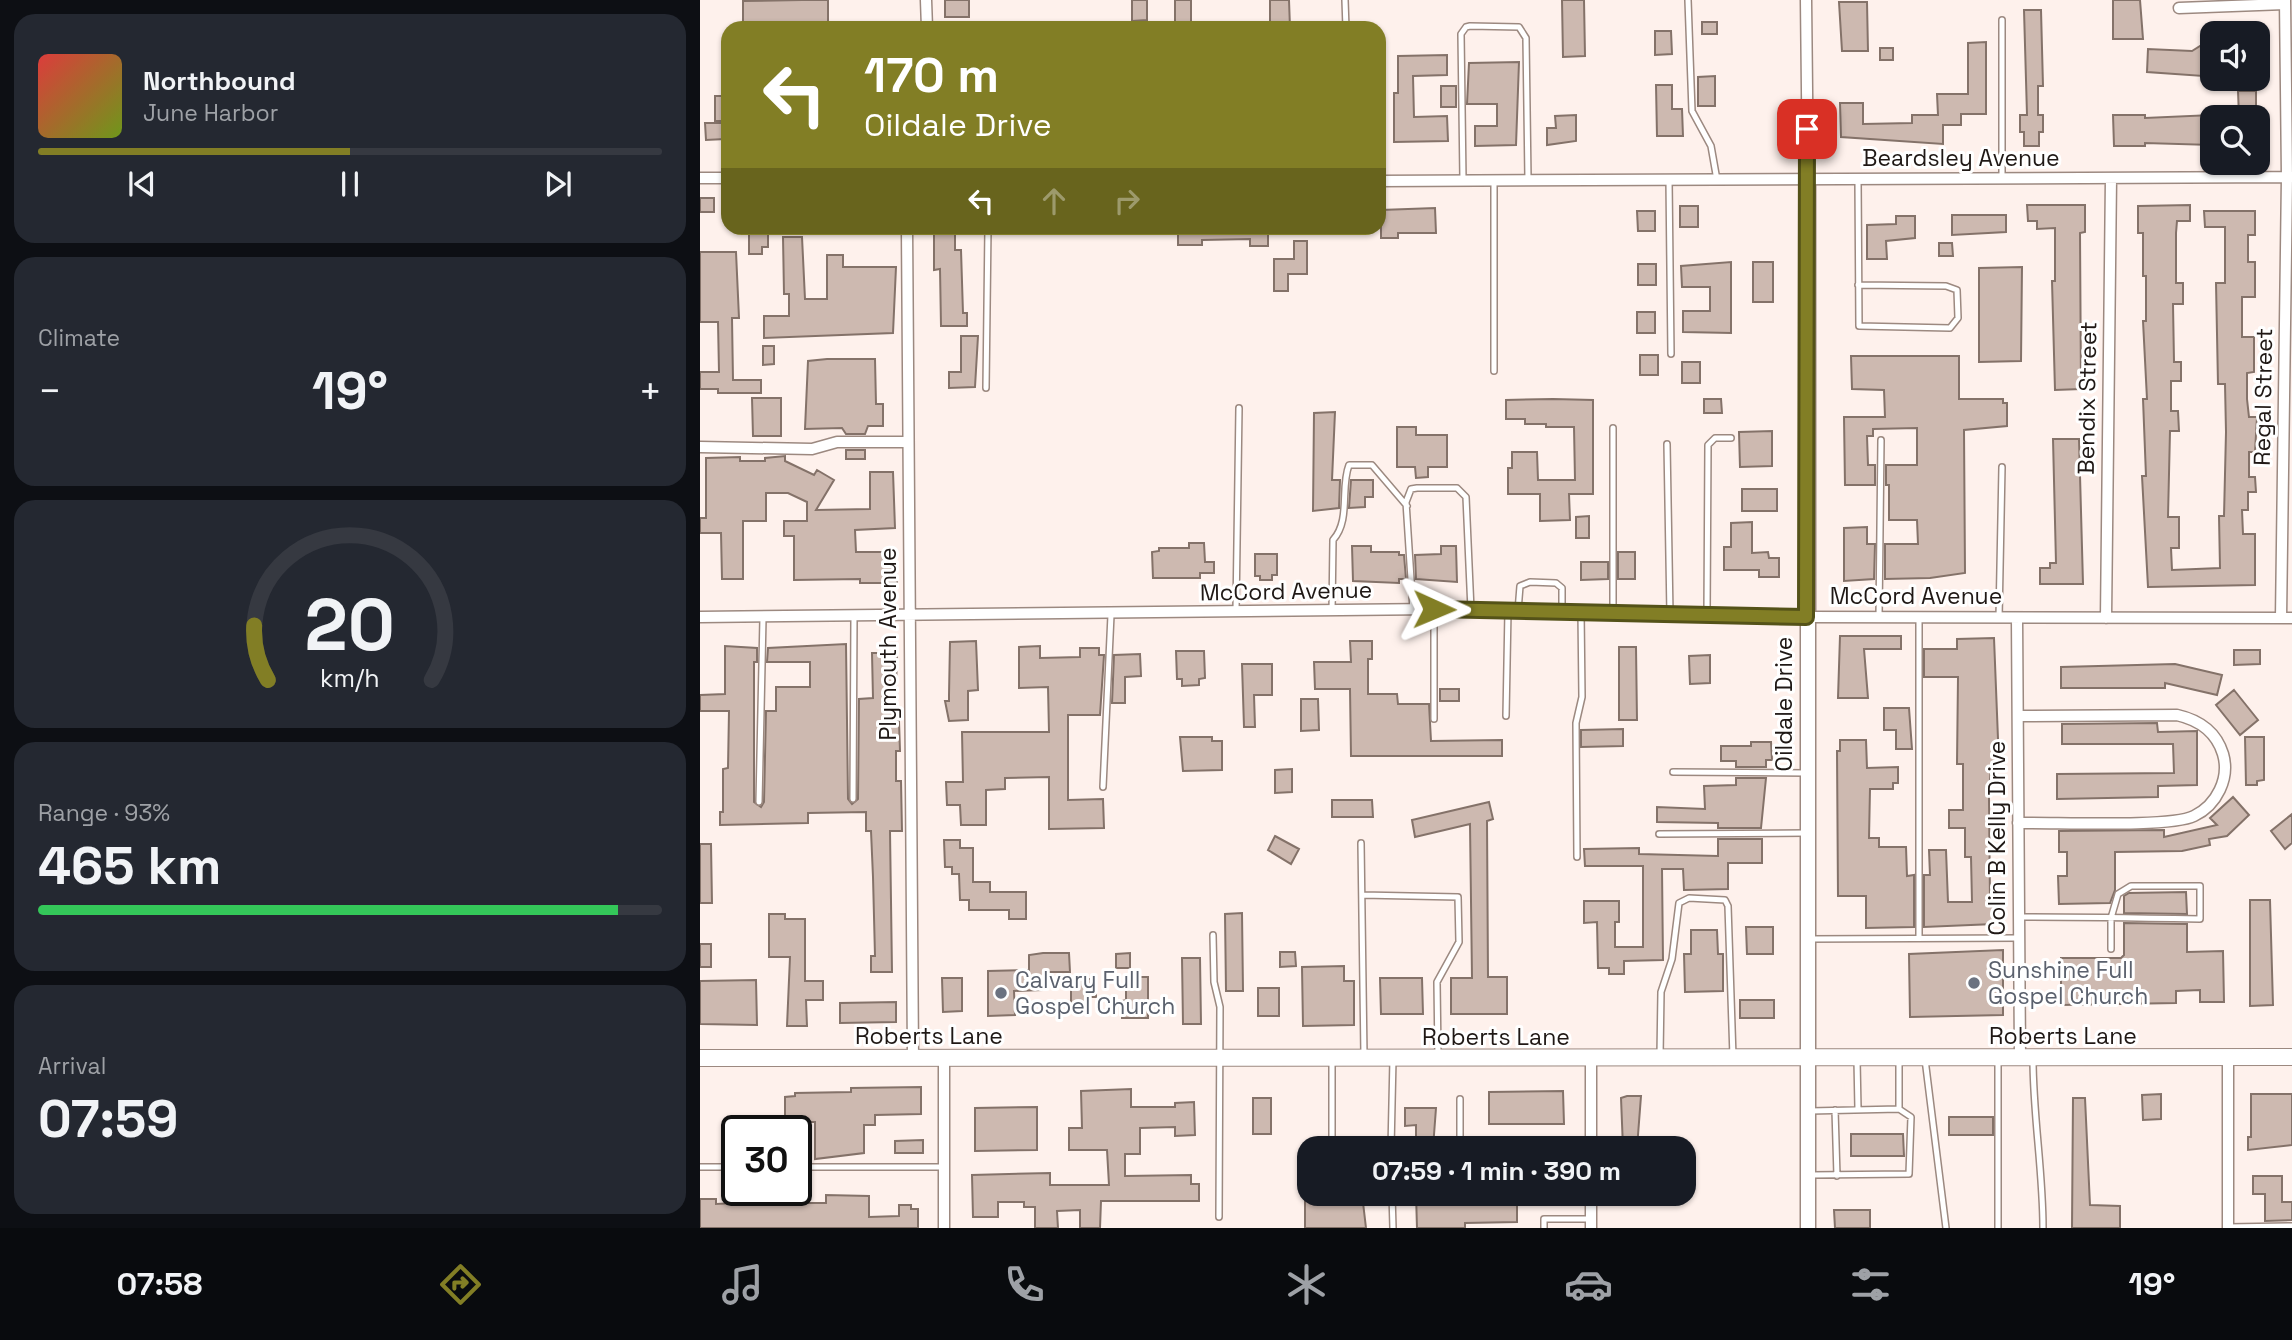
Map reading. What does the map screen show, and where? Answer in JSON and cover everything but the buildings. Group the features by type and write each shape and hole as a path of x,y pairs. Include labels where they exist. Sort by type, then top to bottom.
{"main road":[{"name":"Roberts Lane","path":"700,1058 2292,1057"}],"street":[{"path":"926,0 927,21"},
{"path":"1807,0 1808,180"},
{"path":"2179,8 2285,2"},
{"name":"Regal Street","path":"2285,2 2289,177 2286,618"},
{"name":"Beardsley Avenue","path":"1386,181 2289,177"},
{"path":"700,178 721,178"},
{"name":"Bendix Street","path":"2106,618 2111,178"},
{"name":"Oildale Drive","path":"1808,180 1808,1228"},
{"name":"Plymouth Avenue","path":"907,235 913,1059"},
{"path":"700,447 812,449 836,442 908,442"},
{"name":"McCord Avenue","path":"700,617 854,617 909,613 1111,615 1434,609 1806,617 2286,618"},
{"name":"Colin B Kelly Drive","path":"2017,618 2019,938 2027,1059"},
{"path":"2018,716 2177,715 2191,718 2213,735 2220,747 2225,774 2221,787 2206,809 2179,821 2018,823"},
{"path":"2228,1058 2228,1227"},
{"path":"944,1059 944,1228"},
{"path":"1591,1059 1591,1136"},
{"path":"1591,1206 1591,1224"}],"lane":[{"path":"1345,0 1346,21"},
{"path":"1688,0 1692,111 1711,146 1717,180"},
{"path":"2002,20 2002,180"},
{"path":"1463,180 1461,34 1470,26 1518,27 1524,33 1527,45 1528,179"},
{"path":"1494,179 1494,370"},
{"path":"1669,180 1671,354"},
{"path":"1858,180 1858,285 1859,326 1950,328 1958,317 1957,290 1946,286 1858,285"},
{"path":"986,388 988,235"},
{"path":"1236,613 1239,408"},
{"path":"1613,428 1613,613"},
{"path":"1707,614 1708,445 1716,438 1731,438"},
{"path":"1879,617 1881,440"},
{"path":"1667,444 1671,614"},
{"path":"1332,611 1333,540 1341,531 1345,477 1349,465 1372,465 1407,506"},
{"path":"1999,618 2002,467"},
{"path":"1413,610 1407,506 1411,489 1417,488 1457,488 1466,497 1471,610"},
{"path":"1506,716 1513,611 1520,586 1556,583 1562,588 1562,612"},
{"path":"1434,609 1434,719"},
{"path":"1577,857 1576,723 1582,697 1581,612"},
{"path":"1103,787 1111,615"},
{"path":"853,799 854,617"},
{"path":"1919,617 1919,938"},
{"path":"759,802 764,618"},
{"path":"1673,772 1807,773"},
{"path":"1659,834 1807,833"},
{"path":"1361,843 1364,1059"},
{"path":"2019,917 2111,918 2200,919 2200,886 2131,886 2118,894 2111,918 2111,949"},
{"path":"1362,895 1458,897 1459,942 1437,982 1438,1059"},
{"path":"1660,1059 1661,992 1672,959 1679,903 1689,898 1725,900 1728,906 1733,1059"},
{"path":"1213,935 1214,982 1220,1007 1219,1217"},
{"path":"1807,939 2019,938"},
{"path":"1332,1059 1332,1136"},
{"path":"1391,1136 1393,1059"},
{"path":"1857,1059 1858,1109"},
{"path":"1899,1059 1899,1109"},
{"path":"1926,1059 1946,1228"},
{"path":"1998,1059 1998,1228"},
{"path":"2027,1059 2040,1157 2043,1228"},
{"path":"1460,1099 1460,1136"},
{"path":"1808,1111 1899,1109 1911,1117 1909,1174 1808,1175"},
{"path":"1835,1110 1836,1175"},
{"path":"700,1167 721,1167"},
{"path":"812,1167 944,1167"},
{"path":"1392,1206 1393,1228"},
{"path":"1544,1228 1544,1219 1591,1224"},
{"path":"2228,1227 2292,1226"}],"place":[{"name":"Sunshine Full Gospel Church","path":"1974,983"},
{"name":"Calvary Full Gospel Church","path":"1001,993"}],"route":[{"path":"1434,609 1806,617 1807,129"}]}
